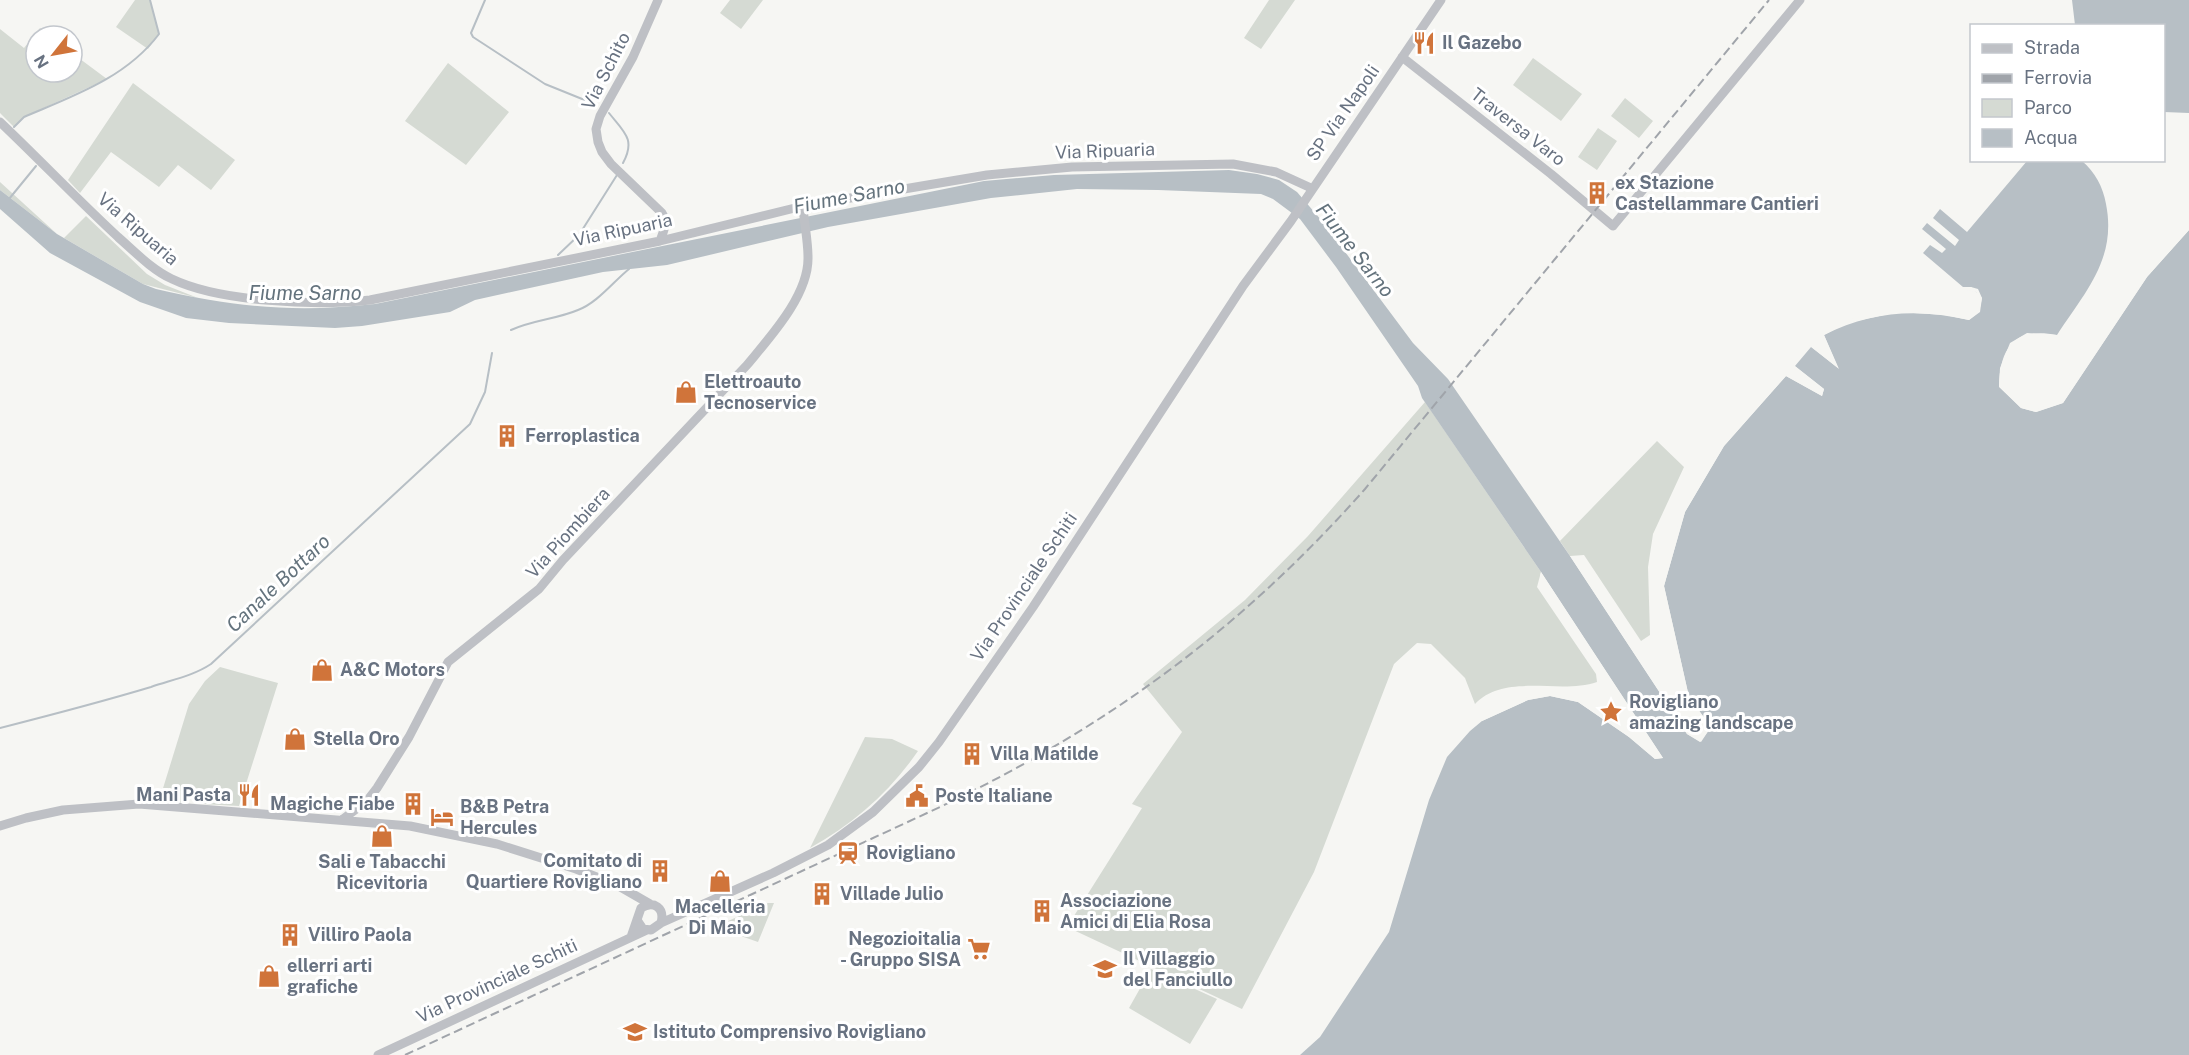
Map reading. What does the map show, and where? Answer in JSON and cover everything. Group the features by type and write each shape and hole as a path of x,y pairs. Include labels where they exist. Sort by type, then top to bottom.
{"street":[{"name":"Via Schito","path":"658,0 633,57 600,117 596,129 602,152 611,164 657,206 665,218 666,227 660,241"},
{"name":"SP Via Napoli","path":"1311,188 1441,0"},
{"name":"Traversa Varo","path":"1402,57 1551,174 1613,226 1800,0"},
{"name":"Via Ripuaria","path":"0,122 136,254 170,279 200,290 289,302 345,303 401,294 660,241 802,206 987,175 1072,167 1233,164 1276,172 1311,188"},
{"name":"Via Provinciale Schiti","path":"378,1055 798,862 828,845 873,812 919,767 939,742 1032,607 1243,286 1291,221 1311,188"},
{"name":"Via Piombiera","path":"343,819 361,806 377,788 409,737 448,662 539,589 563,560 769,339 790,310 805,278 808,259 802,206"},
{"path":"0,826 63,810 139,804 343,819 420,828 497,844 576,869 617,885 661,910 681,914"},
{"path":"632,894 637,906 640,926 647,930"},
{"path":"631,937 641,908 650,904"},
{"path":"661,910 662,923"}],"green space":[{"path":"135,0 150,0 159,34 148,49 116,27"},
{"path":"730,0 763,0 741,29 720,13"},
{"path":"1269,0 1295,0 1261,49 1244,38"},
{"path":"0,29 24,48 24,84 84,84 84,62 107,79 24,117 14,127 0,113"},
{"path":"1533,58 1582,94 1561,121 1513,85"},
{"path":"448,63 509,112 466,165 405,121"},
{"path":"133,83 235,160 211,190 178,165 159,187 111,152 80,193 68,180"},
{"path":"1625,98 1653,121 1639,138 1611,116"},
{"path":"1598,128 1617,141 1597,170 1578,157"},
{"path":"0,182 57,234 0,190"},
{"path":"86,216 147,274 165,285 198,298 143,284 64,238"},
{"path":"1425,402 1541,572 1537,587 1596,674 1597,682 1567,686 1517,686 1487,694 1475,704 1465,678 1431,644 1417,643 1394,664 1314,872 1242,1009 1067,927 1142,808 1132,804 1182,732 1143,684 1245,600 1308,536"},
{"path":"1657,441 1684,467 1653,534 1648,567 1650,635 1641,641 1584,555 1570,556 1560,541"},
{"path":"220,667 278,683 239,806 202,804 198,795 185,795 180,803 161,802 160,798 189,704 205,681"},
{"path":"865,737 892,739 918,751 870,806 826,839 810,848"},
{"path":"768,903 774,903 758,942 715,927"},
{"path":"1151,969 1217,999 1190,1044 1129,1008"}],"water":[{"path":"2072,0 2189,0 2189,113 2165,112 2165,24 2075,24"},
{"path":"2026,162 2083,162 2101,186 2106,204 2107,242 2103,258 2088,289 2057,335 2043,333 2021,337 2013,342 2003,360 1999,386 2021,408 2036,412 2063,403 2147,277 2189,230 2189,1055 1300,1055 1320,1037 1389,932 1429,800 1447,757 1482,721 1528,700 1550,696 1578,702 1629,737 1655,759 1663,758 1541,572 1422,398 1418,386 1336,267 1300,219 1273,199 1261,194 1077,189 991,198 828,227 667,265 603,272 475,300 450,312 335,328 229,323 186,318 140,302 50,253 0,209 0,190 57,234 143,284 156,289 238,304 318,308 375,304 984,181 1054,175 1229,170 1279,180 1297,192 1322,221 1413,343 1448,379 1570,556 1687,734 1700,742 1711,727 1689,697 1664,586 1685,512 1724,446 1786,376 1822,396 1824,389 1795,366 1811,347 1838,368 1824,335 1859,321 1895,314 1931,314 1969,320 1979,312 1982,298 1971,287 1963,287 1923,253 1930,245 1942,253 1946,249 1922,229 1927,223 1955,246 1959,240 1933,218 1940,209 1967,232"}],"pier":[{"path":"2189,227 2189,230 2147,277 2063,403 2036,412 2021,408 1999,387 2000,368 2010,343 2027,333 2057,335 2059,337 2028,336 2012,345 2003,368 2002,385 2023,406 2036,409 2061,401 2145,276"},
{"path":"1963,287 1978,289 1982,298 1980,312 1969,320 1945,315 1898,312 1847,323 1824,335 1839,369 1809,345 1831,359 1821,336 1822,333 1846,320 1897,309 1946,312 1968,317 1977,310 1979,299 1976,292"},
{"path":"1792,364 1824,389 1822,396 1786,376 1724,446 1685,512 1664,586 1689,697 1711,727 1701,742 1687,734 1570,556 1574,556 1689,731 1700,738 1707,727 1686,698 1661,585 1682,511 1722,444 1785,373 1820,392 1821,390 1793,368"},
{"path":"1541,572 1663,758 1655,759 1629,737 1578,702 1550,696 1528,700 1482,721 1481,718 1527,697 1551,693 1580,699 1658,756 1540,576"}],"waterway":[{"path":"14,127 24,117 80,93 115,74 146,49 159,34 150,0"},
{"path":"485,0 471,33 473,37 545,84 597,105"},
{"path":"609,113 623,131 628,142 627,155 623,163"},
{"path":"9,199 36,166"},
{"path":"558,255 579,235 617,175"},
{"name":"Canale Bottaro","path":"511,330 585,307 629,269"},
{"name":"Canale Bottaro","path":"0,728 151,687 189,675 211,664 470,424 485,392 492,353"}],"railway":[{"path":"405,1055 940,807 1001,776 1116,708 1221,630 1270,586 1365,489 1769,0"}],"place":[{"name":"Il Gazebo","path":"1424,43"},
{"name":"ex Stazione Castellammare Cantieri","path":"1597,193"},
{"name":"Elettroauto Tecnoservice","path":"686,392"},
{"name":"Ferroplastica","path":"507,436"},
{"name":"A&C Motors","path":"322,670"},
{"name":"Rovigliano amazing landscape","path":"1611,712"},
{"name":"Stella Oro","path":"295,739"},
{"name":"Villa Matilde","path":"972,754"},
{"name":"Mani Pasta","path":"249,795"},
{"name":"Poste Italiane","path":"917,796"},
{"name":"Magiche Fiabe","path":"413,804"},
{"name":"B&B Petra Hercules","path":"442,817"},
{"name":"Sali e Tabacchi Ricevitoria","path":"382,836"},
{"name":"Rovigliano","path":"848,853"},
{"name":"Comitato di Quartiere Rovigliano","path":"660,871"},
{"name":"Macelleria Di Maio","path":"720,881"},
{"name":"Villade Julio","path":"822,894"},
{"name":"Associazione Amici di Elia Rosa","path":"1042,911"},
{"name":"Villiro Paola","path":"290,935"},
{"name":"Negozioitalia - Gruppo SISA","path":"979,949"},
{"name":"Il Villaggio del Fanciullo","path":"1105,969"},
{"name":"ellerri arti grafiche","path":"269,976"},
{"name":"Istituto Comprensivo Rovigliano","path":"635,1032"}],"water label":[{"name":"Fiume Sarno","path":"849,196"},
{"name":"Fiume Sarno","path":"1355,250"},
{"name":"Fiume Sarno","path":"305,293"}]}
